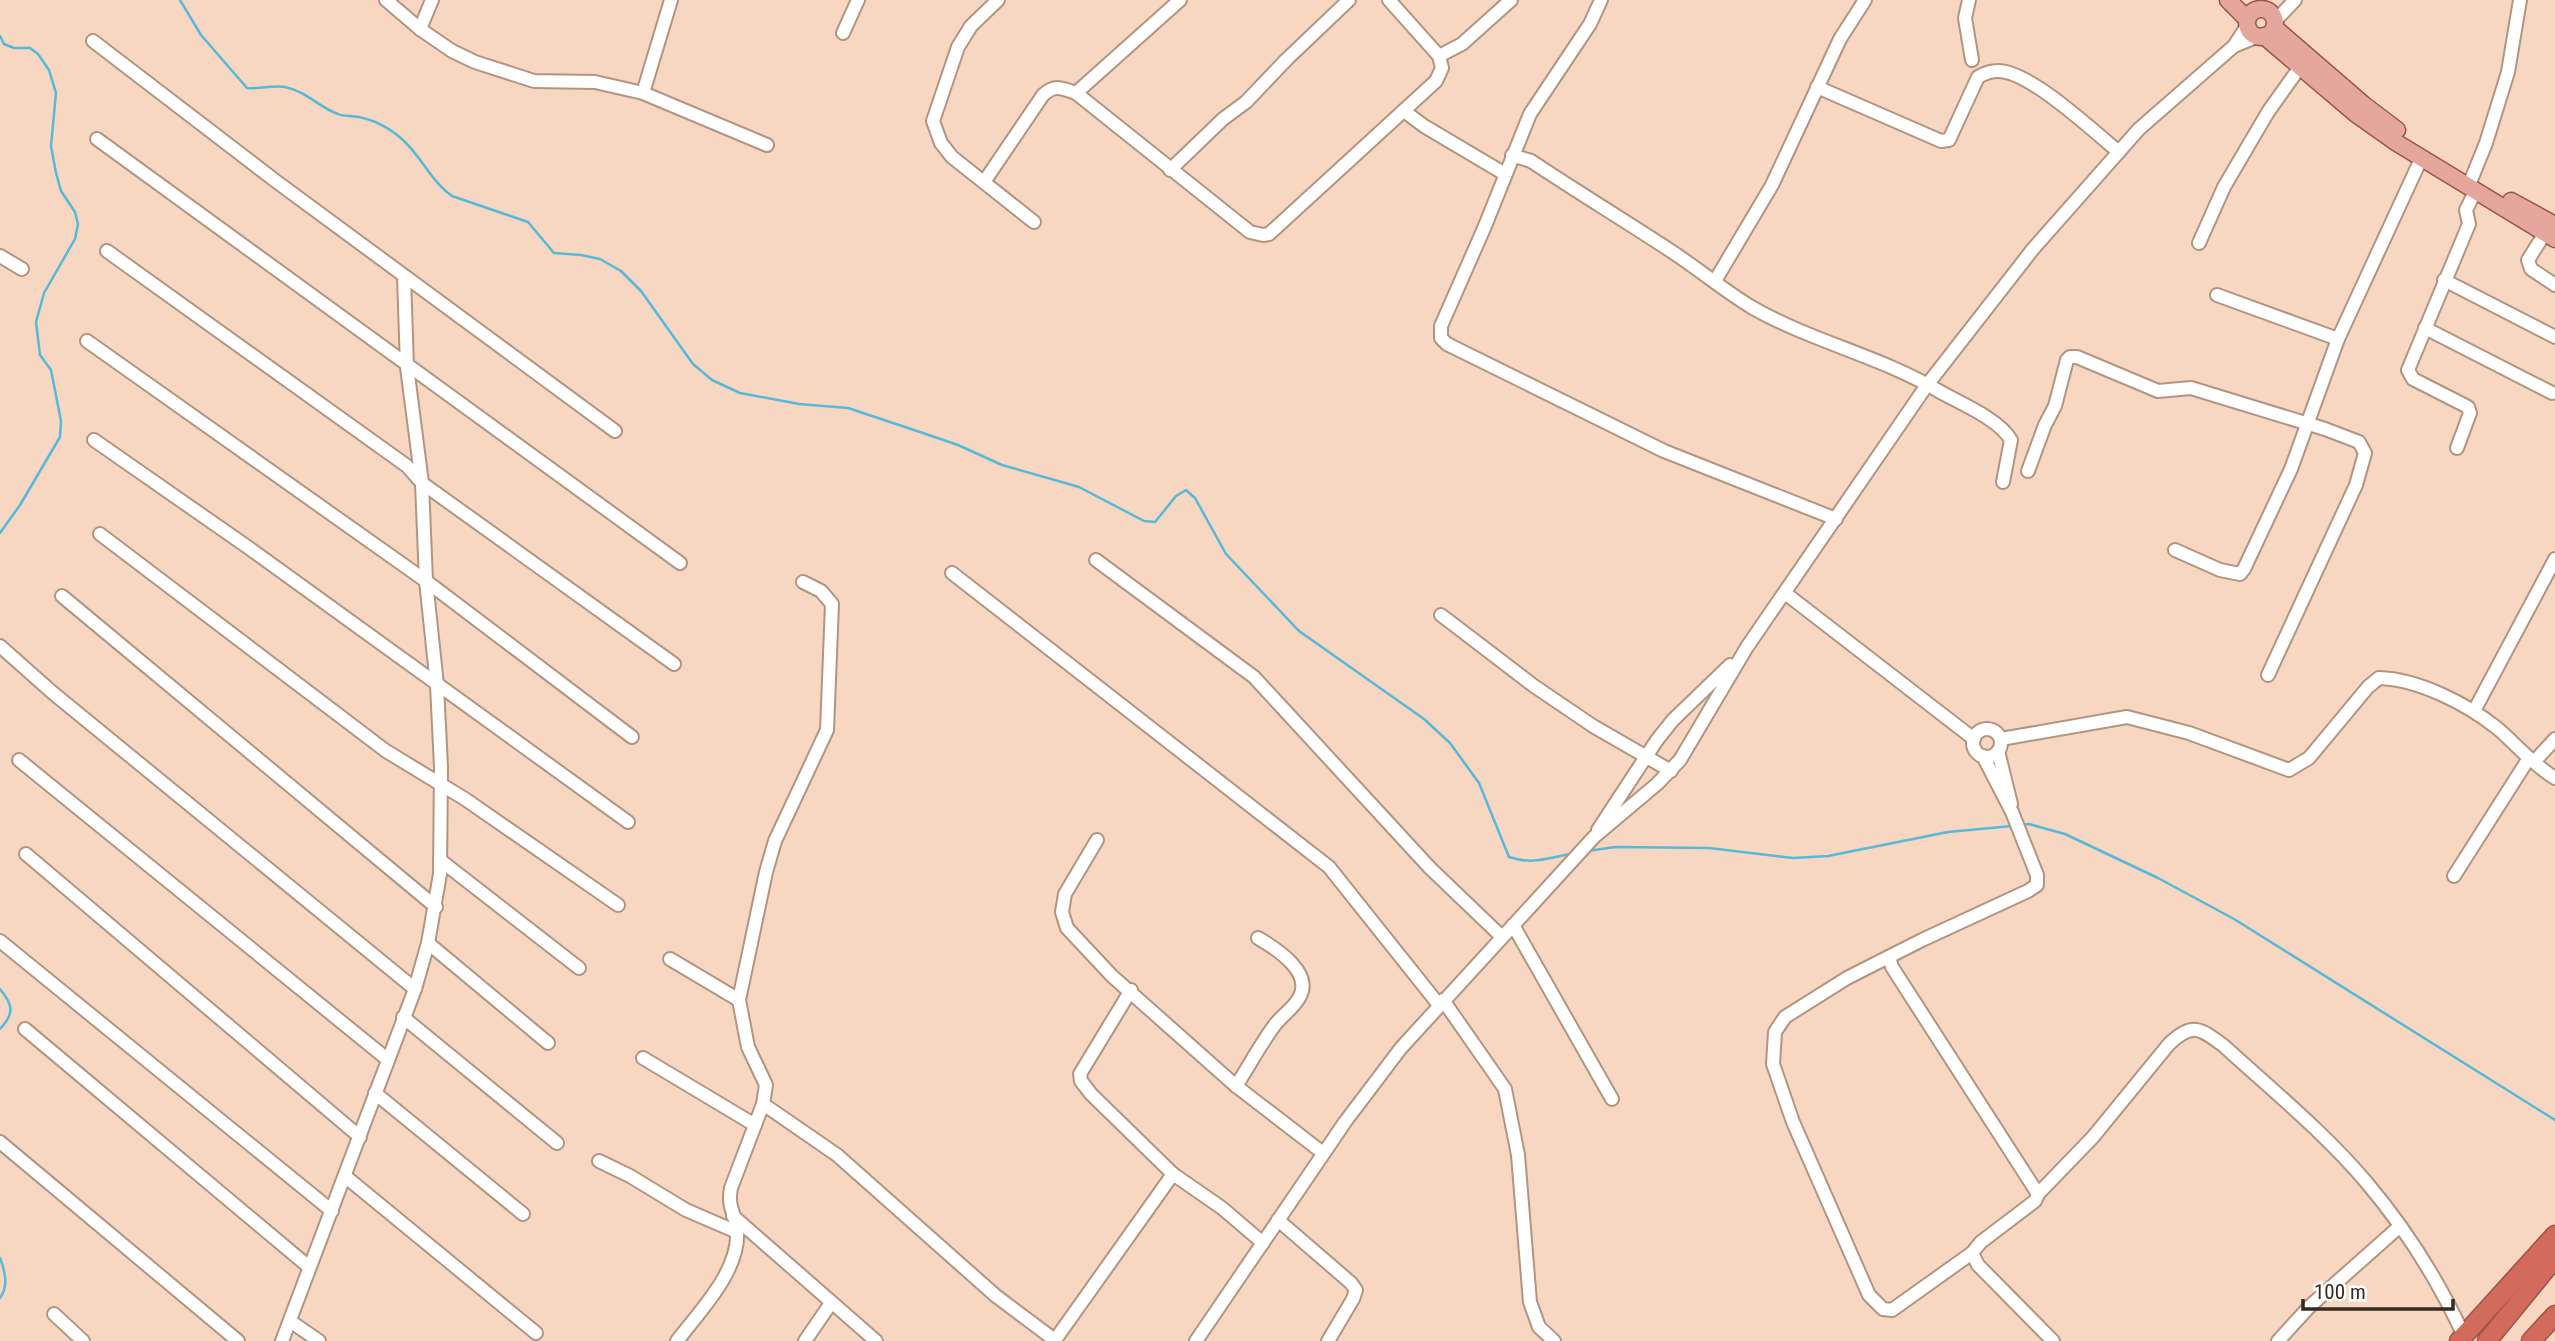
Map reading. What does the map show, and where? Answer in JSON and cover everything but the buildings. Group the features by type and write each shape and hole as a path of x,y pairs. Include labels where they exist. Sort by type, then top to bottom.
{"highway":[{"path":"2461,1339 2555,1235"},
{"path":"2487,1341 2555,1258"},
{"path":"2531,1341 2555,1315"}],"main road":[{"path":"2228,0 2260,21 2364,105 2473,186"},
{"path":"2260,21 2300,67 2356,114 2421,159 2552,232"}],"street":[{"path":"386,0 420,29 452,51 475,62 534,81 595,82 642,93 767,145"},
{"path":"420,29 432,0"},
{"path":"642,93 671,0"},
{"path":"843,33 858,0"},
{"path":"998,0 971,26 958,47 933,121 941,144 952,158 1034,222"},
{"path":"1076,93 1180,0"},
{"path":"1170,170 1223,119 1246,102 1349,0"},
{"path":"984,182 1043,95 1058,86 1076,93 1250,232 1269,234 1436,81 1442,68 1439,57 1389,0"},
{"path":"1439,57 1462,44 1511,0"},
{"path":"1601,0 1590,24 1530,114 1441,327 1441,338 1447,344 1664,451 1836,519"},
{"path":"1715,281 1772,185 1840,39 1865,0"},
{"path":"1969,0 1965,18 1972,60"},
{"path":"2457,448 2470,413 2468,407 2409,374 2408,370 2469,224 2466,210 2508,72 2520,0"},
{"path":"1196,1341 1323,1153 1401,1048 1572,859 1671,771 1689,746 1747,647 1927,385 2033,249 2158,111 2260,21 2291,3"},
{"path":"93,41 404,276 615,431"},
{"path":"2199,243 2224,187 2268,111 2300,67"},
{"path":"1816,87 1941,141 1949,139 1955,131 1978,77 1986,72 2014,74 2039,88 2119,152"},
{"path":"1404,111 1435,133 1505,174"},
{"path":"97,139 680,563"},
{"path":"1512,155 1531,161 1751,307 1927,385 1986,417 2006,431 2011,440 2003,482"},
{"path":"2175,550 2220,570 2240,574 2244,569 2291,469 2338,339 2421,159"},
{"path":"2552,232 2528,260 2531,269 2555,285"},
{"path":"107,251 407,466 422,483 674,664"},
{"path":"0,256 22,268"},
{"path":"282,1341 415,989 436,907 441,786 437,685 426,581 422,483 407,367 404,276"},
{"path":"2444,280 2555,337"},
{"path":"2217,295 2338,339"},
{"path":"2425,328 2552,393"},
{"path":"87,341 426,581 632,737"},
{"path":"2028,471 2055,406 2070,357 2077,357 2158,391 2191,388 2359,442 2365,453 2356,485 2268,675"},
{"path":"94,440 249,548 628,822"},
{"path":"100,534 386,751 514,832 618,905"},
{"path":"2474,711 2555,559"},
{"path":"1096,560 1254,677 1430,868 1502,937"},
{"path":"952,573 1329,867 1441,1003 1505,1089 1518,1155 1530,1302 1539,1327 1554,1341"},
{"path":"677,1341 715,1292 732,1262 737,1232 729,1202 731,1188 763,1104 766,1085 748,1047 739,1000 775,841 827,730 832,604 821,591 803,582"},
{"path":"1785,593 1974,739 1976,751 1983,756 2012,812 2037,875 2036,885 2016,897 1847,978 1785,1017 1775,1032 1773,1065 1793,1122 1869,1295 1879,1306 1892,1310 1972,1253 1981,1242 2030,1205 2093,1137 2169,1044 2181,1033 2193,1029 2204,1031 2224,1046 2340,1153 2367,1184 2423,1261 2461,1339"},
{"path":"62,596 436,907"},
{"path":"1441,615 1544,693 1593,726 1671,771"},
{"path":"0,646 53,693 415,989"},
{"path":"1594,837 1645,756 1673,720 1747,647"},
{"path":"1983,756 1991,756 2000,745 2127,717 2189,733 2289,770 2309,758 2355,701 2379,678 2393,678 2474,711 2555,778"},
{"path":"1974,739 1979,732 1987,729 1996,732 2012,812"},
{"path":"2454,876 2531,760 2555,739"},
{"path":"19,760 387,1059"},
{"path":"1097,840 1065,894 1062,912 1067,928 1112,976 1131,990 1236,1086 1323,1153"},
{"path":"26,854 360,1137"},
{"path":"440,860 579,968"},
{"path":"1513,925 1612,1099"},
{"path":"1236,1086 1259,1046 1278,1020 1299,999 1304,986 1299,973 1277,949 1258,938"},
{"path":"0,941 332,1211"},
{"path":"428,943 548,1042"},
{"path":"1889,957 1892,967 2038,1194"},
{"path":"670,959 739,1000"},
{"path":"1131,990 1080,1074 1081,1081 1173,1174 1222,1208 1263,1243"},
{"path":"403,1017 557,1143"},
{"path":"24,1029 309,1267"},
{"path":"643,1058 755,1125"},
{"path":"374,1093 523,1214"},
{"path":"763,1104 837,1155 996,1296 1056,1341 1173,1174"},
{"path":"0,1142 238,1341"},
{"path":"599,1161 630,1176 686,1210 737,1232"},
{"path":"345,1177 536,1333"},
{"path":"733,1216 876,1341"},
{"path":"1278,1220 1356,1290 1328,1341"},
{"path":"2278,1341 2310,1306 2399,1227"},
{"path":"1972,1253 1978,1265 2053,1341"},
{"path":"805,1341 831,1303"},
{"path":"54,1314 83,1341"},
{"path":"290,1321 319,1341"}],"waterway":[{"path":"180,0 201,35 247,88 285,87 300,92 338,114 379,124 406,143 439,185 452,196 528,222 554,253 600,259 621,271 641,291 693,364 712,380 740,393 799,404 848,408 958,445 1002,465 1079,487 1144,521 1155,522 1176,496 1186,490 1195,498 1226,554 1299,631 1424,719 1450,743 1479,783 1509,857 1533,861 1571,854"},
{"path":"0,36 4,44 14,48 30,48 38,54 49,70 56,93 51,146 56,173 61,191 75,212 78,224 75,239 44,293 36,322 40,355 51,370 61,421 60,437 20,505 0,533"},
{"path":"2022,825 2029,824 2065,834 2158,878 2234,919 2555,1120"},
{"path":"1588,851 1615,847 1709,848 1793,858 1828,856 1948,832 2012,826"},
{"path":"0,989 10,1004 10,1014 0,1029"},
{"path":"0,1258 5,1273 0,1298"}]}
